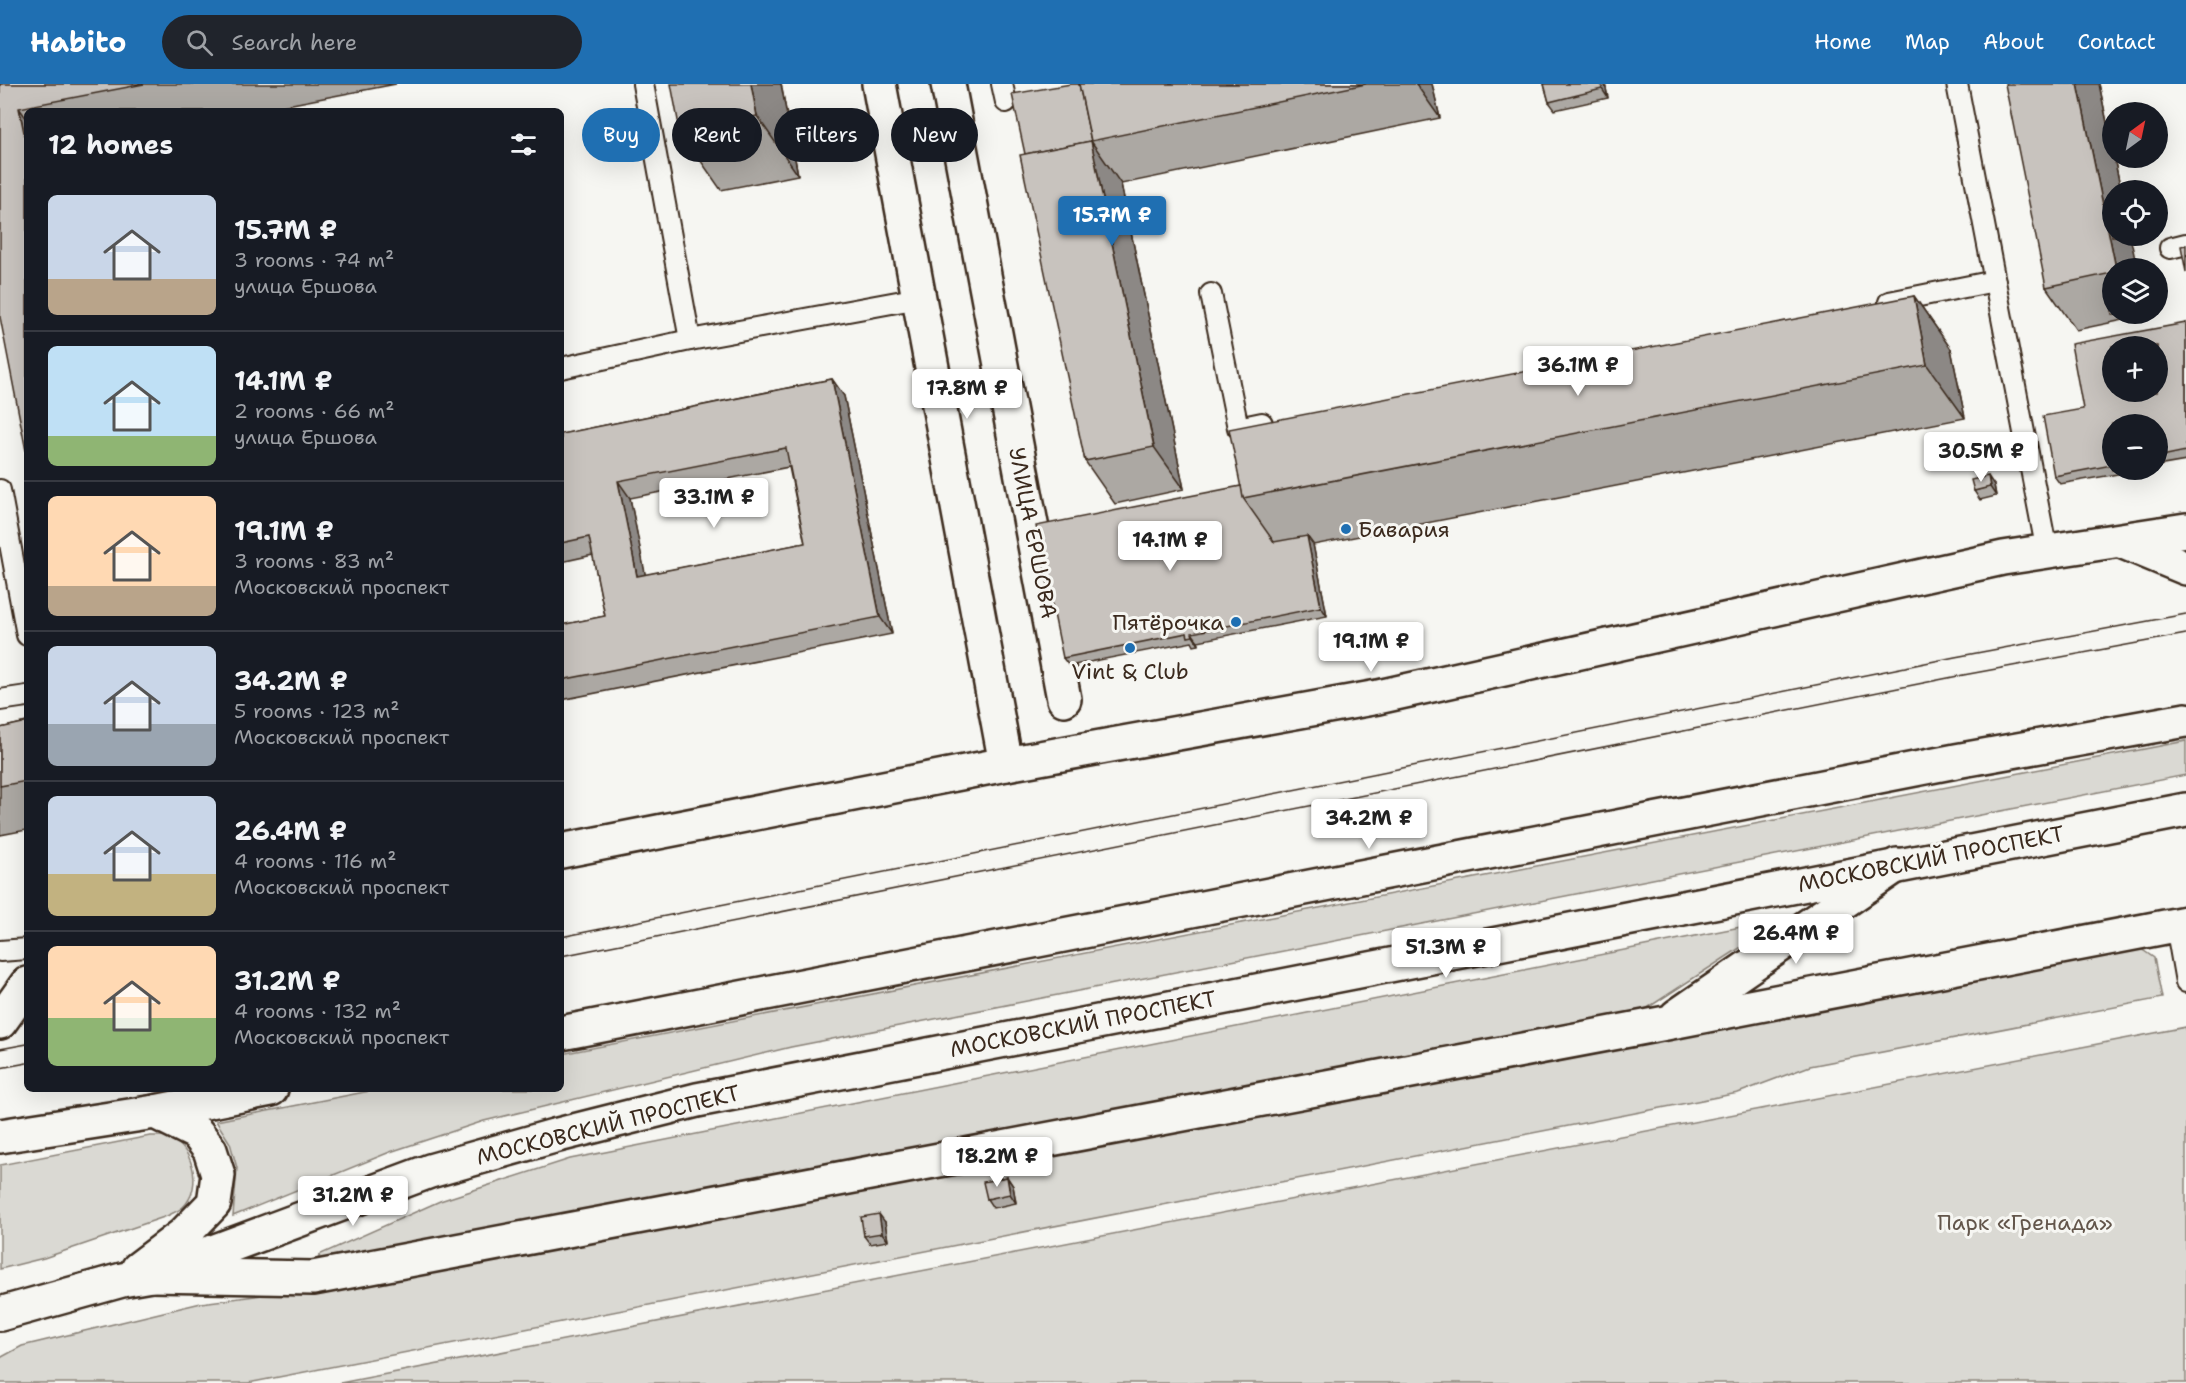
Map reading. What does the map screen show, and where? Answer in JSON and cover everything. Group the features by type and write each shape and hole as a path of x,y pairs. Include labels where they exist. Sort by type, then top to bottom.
{"street":[{"name":"УЛИЦА ЕРШОВА","path":"948,84 1064,699"},
{"path":"885,85 919,298 1006,764"},
{"path":"564,850 1006,764 1378,697 2003,558 2186,530"},
{"path":"2121,541 2186,567"},
{"path":"564,1032 1910,770 2186,720"},
{"name":"МОСКОВСКИЙ ПРОСПЕКТ","path":"0,1314 136,1278 430,1171 554,1136 697,1100 2186,810"},
{"path":"1666,1023 1898,865"},
{"path":"136,1278 313,1278 2181,924"},
{"path":"0,1022 24,988"},
{"path":"0,1136 155,1112 256,1092"},
{"path":"136,1278 214,1203 219,1175 210,1150 197,1133 155,1112"}],"lane":[{"path":"643,84 690,340"},
{"path":"1957,84 2047,552"},
{"path":"1874,304 1995,281"},
{"path":"1211,294 1238,428 1281,420"},
{"path":"564,367 690,340 919,298"},
{"path":"0,490 24,619"},
{"path":"0,700 24,696"},
{"path":"2181,924 2186,982"},
{"path":"0,951 24,949"}],"green space":[{"path":"2186,741 2186,775 791,1047 484,1121 390,1152 233,1216 237,1168 230,1143 216,1121 365,1092 564,1092 564,1053"},
{"path":"1786,918 1629,1020 316,1261 321,1254 440,1201 570,1159"},
{"path":"2134,944 2154,958 2162,998 1810,1066 1738,1093 248,1383 0,1383 0,1358 22,1346 201,1303 354,1283"},
{"name":"Парк «Гренада»","path":"2186,1027 2186,1383 340,1383"},
{"path":"150,1136 164,1136 174,1140 188,1156 194,1178 193,1188 183,1207 167,1216 44,1258 0,1269 0,1165"}],"building":[{"path":"0,84 144,84 19,108 24,132 24,441 0,317"},
{"path":"671,84 751,84 756,108 676,108"},
{"path":"1079,84 1091,141 1025,154 1012,94"},
{"path":"1079,84 1366,84 1091,141"},
{"path":"1544,84 1601,84 1602,89 1549,102"},
{"path":"2005,84 2078,84 2102,200 2102,246 2111,246 2114,258 2102,258 2102,275 2046,287"},
{"path":"1091,141 1154,447 1085,461 1020,155"},
{"path":"2186,245 2186,272 2181,246"},
{"path":"1914,296 1927,365 1243,498 1229,429"},
{"path":"2186,323 2186,451 2168,455 2168,414 2102,414 2102,467 2054,476 2043,416 2083,409 2071,344 2102,338 2102,402 2168,402 2168,336 2115,336"},
{"path":"832,379 880,617 564,679 564,624 605,616 589,537 564,542 564,433","holes":["786,448 805,543 637,576 618,481"]},
{"path":"1988,476 1990,487 1974,491 1971,480"},
{"path":"1241,486 1243,498 1274,542 1307,536 1321,607 1192,633 1193,636 1188,637 1187,633 1063,658 1036,526"},
{"path":"24,723 24,782 0,786 0,728"},
{"path":"1007,1177 1010,1194 987,1199 983,1182"},
{"path":"879,1214 882,1233 864,1236 861,1217"}],"tram line":[{"path":"564,936 1955,657 2186,614"},
{"path":"564,955 1958,676 2186,634"},
{"path":"0,1049 24,1045"},
{"path":"0,1068 24,1064"}],"place":[{"name":"Бавария","path":"1346,529"},
{"name":"Пятёрочка","path":"1236,622"},
{"name":"Vint & Club","path":"1130,648"}]}
